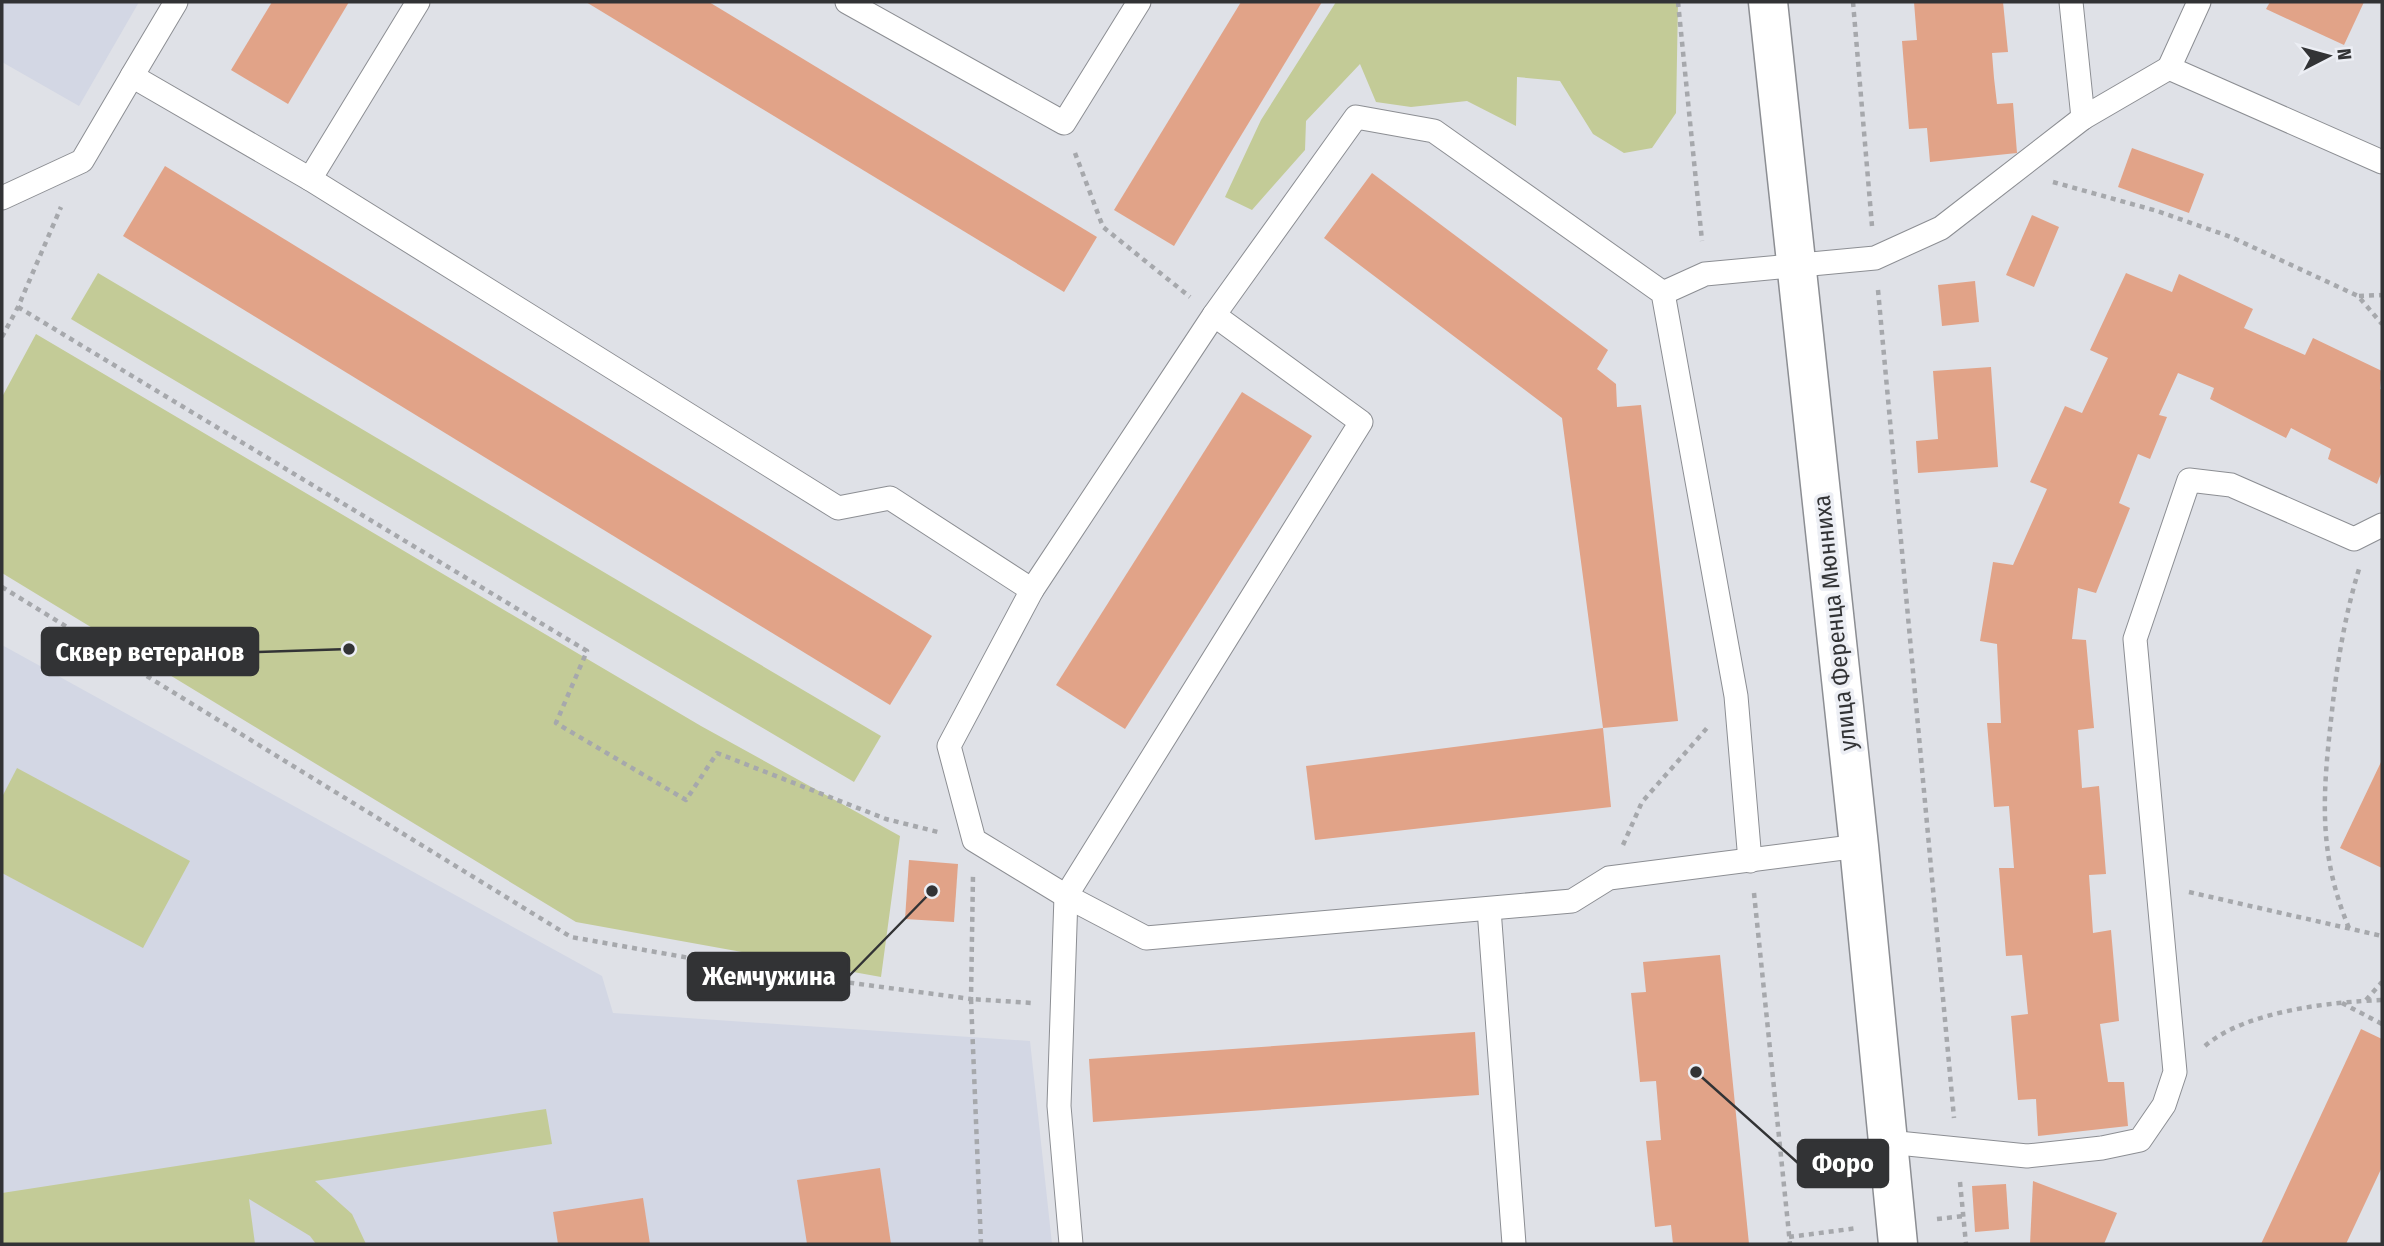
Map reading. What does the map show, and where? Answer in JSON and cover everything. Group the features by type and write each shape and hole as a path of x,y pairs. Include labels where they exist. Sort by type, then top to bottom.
{"street":[{"name":"улица Ференца Мюнниха","path":"1768,2 1859,846 1898,1244"}],"lane":[{"path":"2,198 82,161 176,2"},
{"path":"310,179 418,2"},
{"path":"847,2 1064,123 1139,2"},
{"path":"2071,2 2083,118"},
{"path":"1663,293 1705,274 1875,258 1941,228 2083,118 2169,68 2199,2"},
{"path":"2169,68 2382,162"},
{"path":"132,76 310,179 838,508 890,498 1032,590"},
{"path":"1750,860 1736,696 1663,293 1434,131 1356,117 1214,316 1032,590 949,746 974,840 1066,896 1146,938 1572,901 1609,878 1750,860 1859,846"},
{"path":"1071,1244 1059,1106 1066,896 1361,422 1214,316"},
{"path":"1888,1142 2027,1156 2102,1148 2140,1140 2164,1105 2175,1072 2135,639 2189,480 2231,485 2354,538 2376,528"},
{"path":"1489,909 1514,1244"}],"path":[{"path":"1678,2 1705,274"},
{"path":"1853,2 1966,1244"},
{"path":"1064,123 1103,227 1214,316"},
{"path":"2,337 18,307 82,161"},
{"path":"2014,172 2157,211 2231,237 2358,296 2382,324"},
{"path":"2358,296 2382,295"},
{"path":"18,307 587,651 556,723 686,800 717,753 886,819 974,840 971,999 981,1244"},
{"path":"2349,928 2333,883 2325,832 2324,783 2334,690 2349,599 2376,528"},
{"path":"2,587 571,937 763,971 971,999 1063,1005"},
{"path":"1609,878 1642,802 1736,696"},
{"path":"1750,860 1790,1244"},
{"path":"2158,885 2382,936"},
{"path":"2365,1000 2382,982"},
{"path":"2175,1072 2215,1038 2246,1024 2297,1009 2341,1002 2382,1000"},
{"path":"2341,1002 2382,1024"}],"shaded area":[{"path":"2,2 139,2 79,106 2,62"},
{"path":"2,645 602,976 613,1013 1030,1041 1052,1244 2,1244"}],"green space":[{"path":"1336,2 1678,2 1676,113 1652,148 1624,153 1593,134 1560,81 1517,77 1516,126 1467,101 1411,107 1376,102 1360,64 1306,121 1305,150 1252,210 1225,197 1261,120"},
{"path":"98,273 881,736 854,782 71,319"},
{"path":"36,334 701,726 900,836 881,977 576,922 2,573 2,397"},
{"path":"17,768 190,861 143,948 2,873 2,797"},
{"path":"546,1109 552,1144 315,1181 352,1214 366,1244 316,1244 310,1236 249,1199 255,1244 2,1244 2,1193"}],"building":[{"path":"272,2 349,2 288,104 231,70"},
{"path":"586,2 709,2 1097,237 1064,292"},
{"path":"1241,2 1322,2 1174,246 1114,210"},
{"path":"1914,2 2003,2 2008,52 1992,53 1994,78 1997,104 2013,103 2017,153 1930,162 1927,128 1909,129 1902,41 1917,40"},
{"path":"2270,2 2364,2 2344,45 2266,9"},
{"path":"2132,148 2204,174 2189,213 2118,187"},
{"path":"165,166 932,636 890,705 123,236"},
{"path":"1372,173 1608,350 1597,369 1616,384 1617,407 1641,405 1678,721 1603,728 1562,418 1324,238"},
{"path":"2032,215 2059,227 2034,287 2006,275"},
{"path":"2126,273 2172,292 2179,274 2253,309 2244,328 2305,355 2313,338 2382,371 2382,471 2377,484 2328,459 2331,449 2291,428 2286,438 2210,399 2214,388 2178,373 2159,415 2167,417 2150,459 2138,454 2119,503 2130,508 2096,593 2078,588 2072,639 2086,640 2094,728 2078,730 2082,788 2099,786 2106,874 2089,875 2093,933 2111,930 2119,1021 2100,1024 2108,1082 2124,1082 2128,1126 2038,1136 2036,1099 2018,1100 2011,1016 2028,1014 2022,955 2006,956 1999,868 2014,868 2009,806 1994,807 1987,723 2001,723 1997,644 1980,641 1993,562 2013,565 2047,489 2030,482 2065,406 2082,413 2108,358 2090,350"},
{"path":"1975,281 1979,322 1942,326 1938,285"},
{"path":"1991,367 1998,467 1918,473 1916,441 1938,439 1933,371"},
{"path":"1242,392 1312,436 1125,729 1056,685"},
{"path":"1603,728 1611,807 1315,840 1306,766"},
{"path":"2382,760 2382,868 2340,848"},
{"path":"909,860 958,864 954,922 905,919"},
{"path":"1720,955 1749,1244 1673,1244 1671,1225 1655,1227 1646,1141 1661,1140 1656,1081 1640,1082 1631,993 1646,992 1643,962"},
{"path":"2361,1029 2382,1039 2382,1167 2346,1244 2261,1244"},
{"path":"1475,1032 1479,1095 1093,1122 1089,1059"},
{"path":"880,1168 891,1244 807,1244 797,1180"},
{"path":"2033,1181 2117,1213 2104,1244 2030,1244"},
{"path":"2006,1184 2009,1229 1975,1232 1972,1186"},
{"path":"643,1198 650,1244 558,1244 553,1212"}],"place":[{"name":"Сквер ветеранов","path":"349,649"},
{"name":"Жемчужина","path":"932,891"},
{"name":"Форо","path":"1696,1072"}]}
